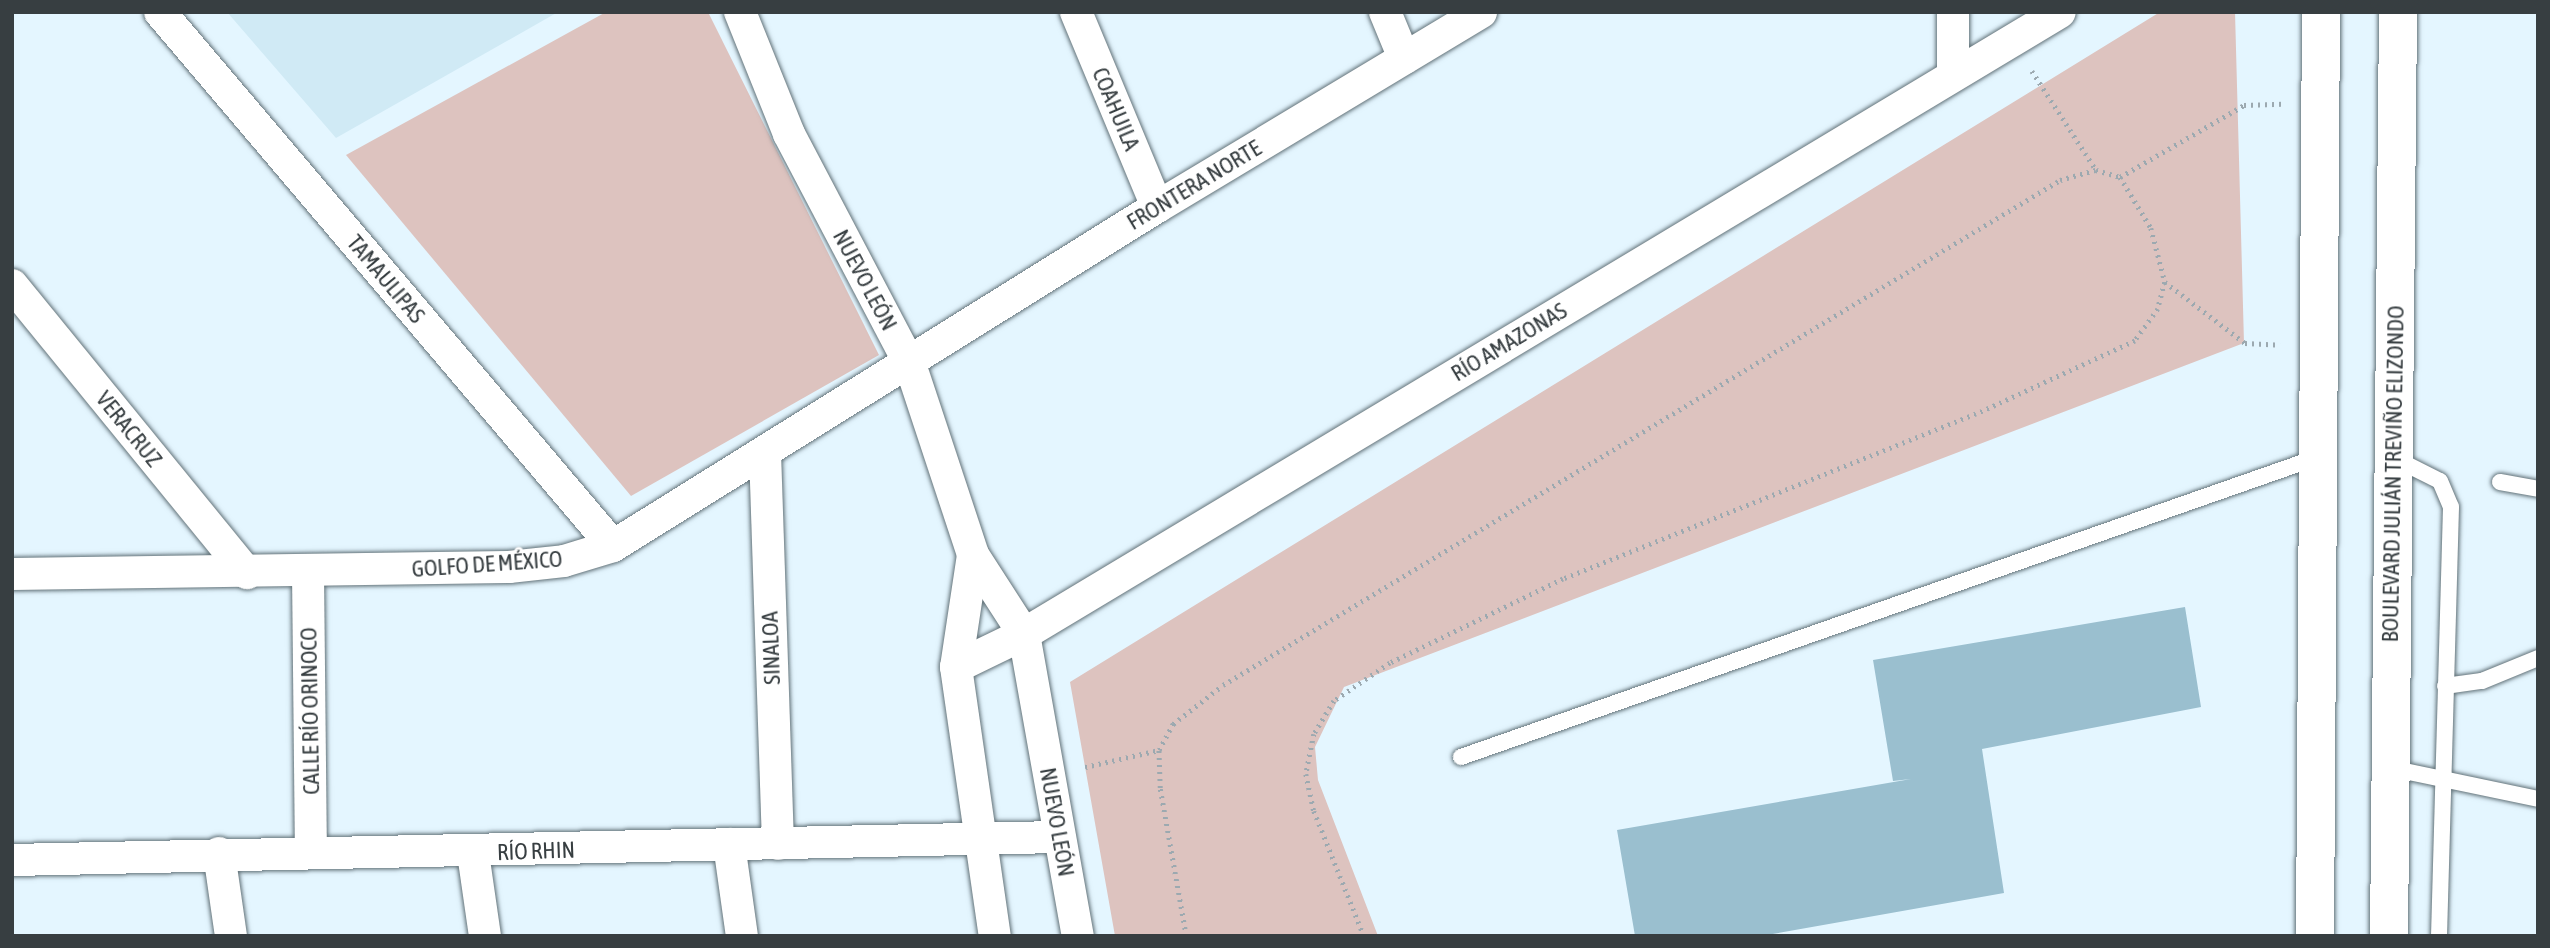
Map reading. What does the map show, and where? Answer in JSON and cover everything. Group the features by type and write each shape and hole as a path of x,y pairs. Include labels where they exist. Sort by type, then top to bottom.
{"street":[{"name":"TAMAULIPAS","path":"160,12 612,546"},
{"name":"NUEVO LEÓN","path":"740,12 789,134 910,365 973,555 1024,634 1078,936"},
{"name":"COAHUILA","path":"1076,12 1157,206"},
{"path":"1385,12 1404,58"},
{"name":"FRONTERA NORTE","path":"910,365 1157,206 1481,12"},
{"path":"1953,12 1953,75"},
{"name":"RÍO AMAZONAS","path":"957,667 1024,634 2060,12"},
{"path":"2315,936 2322,12"},
{"name":"BOULEVARD JULIÁN TREVIÑO ELIZONDO","path":"2389,936 2398,12"},
{"name":"VERACRUZ","path":"12,285 247,573"},
{"name":"GOLFO DE MÉXICO","path":"12,574 308,572 509,567 564,561 612,546 910,365"},
{"name":"SINALOA","path":"765,453 778,844"},
{"name":"NUEVO LEÓN","path":"973,555 957,667 979,841 995,936"},
{"name":"CALLE RÍO ORINOCO","path":"308,572 311,850"},
{"name":"RÍO RHIN","path":"12,860 311,850 473,853 1059,837"},
{"path":"729,844 742,936"},
{"path":"219,853 232,936"},
{"path":"473,853 485,936"}],"lane":[{"path":"1461,757 2318,457"},
{"path":"2392,457 2440,481 2451,506 2440,936"},
{"path":"2500,482 2538,489"},
{"path":"2445,686 2482,681 2538,659"},
{"path":"2390,768 2443,782 2538,799"}],"path":[{"path":"2012,40 2096,170"},
{"path":"2120,177 2244,105 2321,102"},
{"path":"1186,936 1160,788 1159,750 1173,724 1223,685 2060,180 2096,170 2120,177 2151,228 2165,282 2158,309 2135,341 1976,414 1563,579 1390,663 1334,701 1314,734 1306,774 1314,811 1364,936"},
{"path":"2165,282 2245,343 2319,347"},
{"path":"1048,775 1159,750"}],"shaded area":[{"path":"227,12 558,12 336,138"},
{"path":"606,12 708,12 879,355 631,496 346,155"},
{"path":"2160,12 2235,12 2244,343 1344,687 1315,747 1318,780 1378,936 1115,936 1070,682"}],"building":[{"path":"2185,607 2201,707 1982,749 2004,893 1761,936 1635,936 1617,830 1911,779 1893,781 1873,660"}]}
